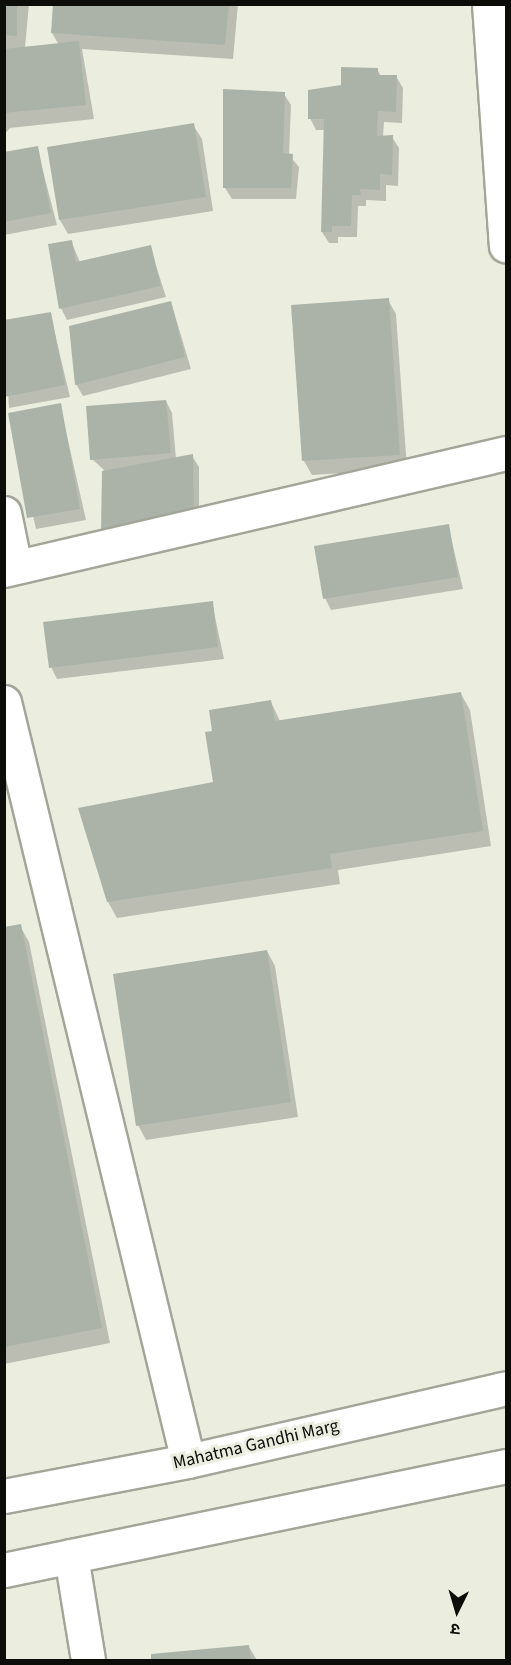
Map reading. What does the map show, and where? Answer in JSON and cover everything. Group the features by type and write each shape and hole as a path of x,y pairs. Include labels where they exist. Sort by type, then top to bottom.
{"street":[{"path":"489,4 507,245"},
{"path":"4,513 10,568 507,453"},
{"path":"4,702 188,1461"},
{"name":"Mahatma Gandhi Marg","path":"4,1496 188,1461 507,1389"},
{"path":"4,1570 507,1466"},
{"path":"71,1556 88,1660"}],"building":[{"path":"4,4 17,4 17,36 4,35"},
{"path":"53,4 229,4 225,45 51,33"},
{"path":"79,41 86,105 4,113 4,49"},
{"path":"341,67 378,68 378,75 397,75 396,112 378,111 377,136 393,135 392,175 380,174 380,190 360,189 361,195 352,195 351,226 332,226 332,232 321,232 324,119 308,119 308,90 341,85"},
{"path":"223,89 285,92 283,153 293,154 291,188 223,188"},
{"path":"194,123 206,197 59,220 47,147"},
{"path":"38,146 51,213 4,222 4,152"},
{"path":"72,240 76,262 151,245 161,286 59,309 48,244"},
{"path":"389,298 400,455 302,461 291,305"},
{"path":"171,301 185,357 75,385 69,326"},
{"path":"51,312 65,385 4,397 4,320"},
{"path":"166,400 171,453 90,460 86,406"},
{"path":"61,403 80,509 27,518 8,413"},
{"path":"193,454 194,514 101,532 102,471"},
{"path":"449,524 458,577 323,599 314,546"},
{"path":"213,601 218,647 49,668 43,622"},
{"path":"461,692 483,831 330,854 332,868 107,902 78,808 213,782 205,732 212,731 209,710 271,700 275,721"},
{"path":"21,924 102,1328 4,1347 4,927"},
{"path":"267,950 291,1102 136,1126 113,974"},
{"path":"249,1645 251,1660 151,1660 151,1654"}]}
